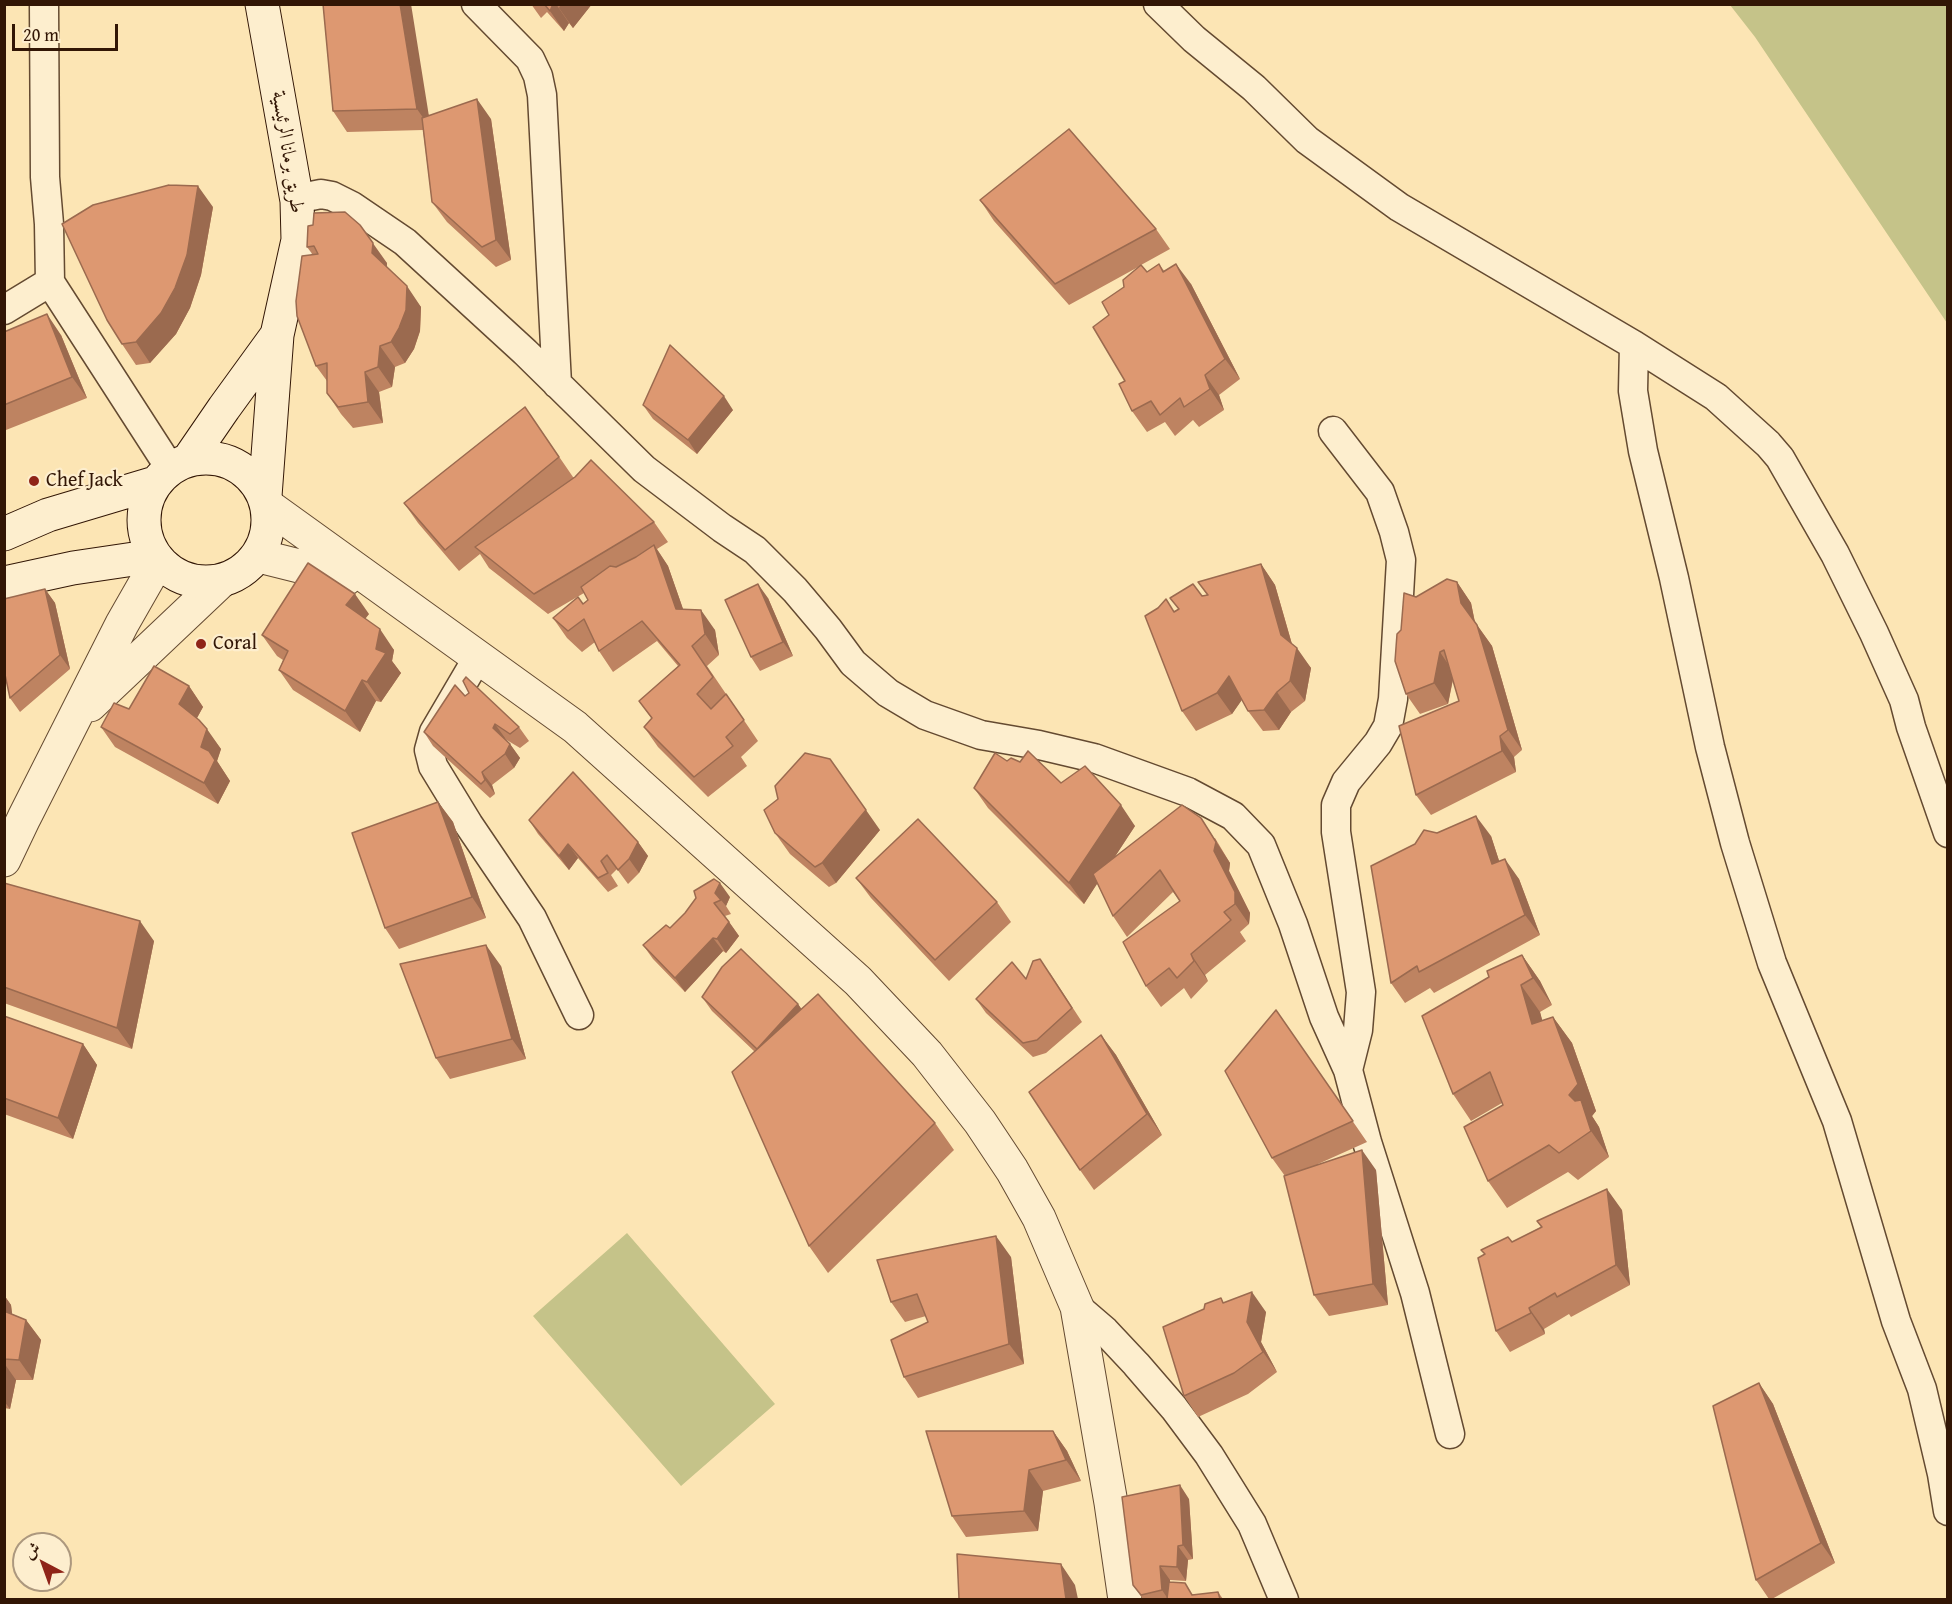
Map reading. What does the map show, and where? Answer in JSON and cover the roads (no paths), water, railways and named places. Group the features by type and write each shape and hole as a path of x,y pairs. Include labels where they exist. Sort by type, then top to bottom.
{"street":[{"path":"44,4 45,177 50,282 172,470"},
{"name":"طريق برمانا الرئيسية","path":"262,4 297,201 298,240 277,335 267,501"},
{"path":"476,4 530,58 538,76 542,95 556,384"},
{"path":"1158,4 1194,39 1254,88 1307,140 1399,207 1634,345 1716,397 1780,458 1835,554 1904,700 1947,833"},
{"path":"297,201 321,194 332,196 352,206 405,242 644,469 705,516 755,550 795,590 853,663 888,693 925,715 981,735 1094,758 1188,792 1233,816 1261,845 1293,924 1324,1017 1348,1070 1367,1142 1415,1293 1450,1434"},
{"path":"4,310 50,282"},
{"name":"طريق برمانا الرئيسية","path":"172,470 277,335"},
{"path":"1634,345 1634,391 1643,450 1674,578 1710,747 1735,843 1772,963 1837,1121 1896,1320 1922,1389 1942,1474 1947,1510"},
{"path":"1333,431 1380,492 1401,560 1393,699 1388,726 1378,743 1346,782 1336,805 1336,832 1361,992 1358,1030 1348,1070"},
{"path":"4,534 48,515 172,470 219,458 247,471 267,501 378,586 574,727 858,981 927,1054 980,1122 1012,1170 1039,1218 1077,1307 1125,1599"},
{"path":"172,470 147,501 143,519 146,538 156,558 186,580 221,582"},
{"path":"73,721 221,582 240,573 259,556 269,531 267,501"},
{"path":"259,556 378,586"},
{"path":"4,583 74,568 156,558"},
{"path":"4,860 156,558"},
{"path":"478,657 434,732 429,750 433,766 469,825 532,918 579,1015"},
{"path":"1077,1307 1105,1331 1136,1364 1174,1407 1209,1455 1252,1524 1284,1599"}],"place":[{"name":"Chef Jack","path":"34,481"},
{"name":"Coral","path":"201,644"}]}
